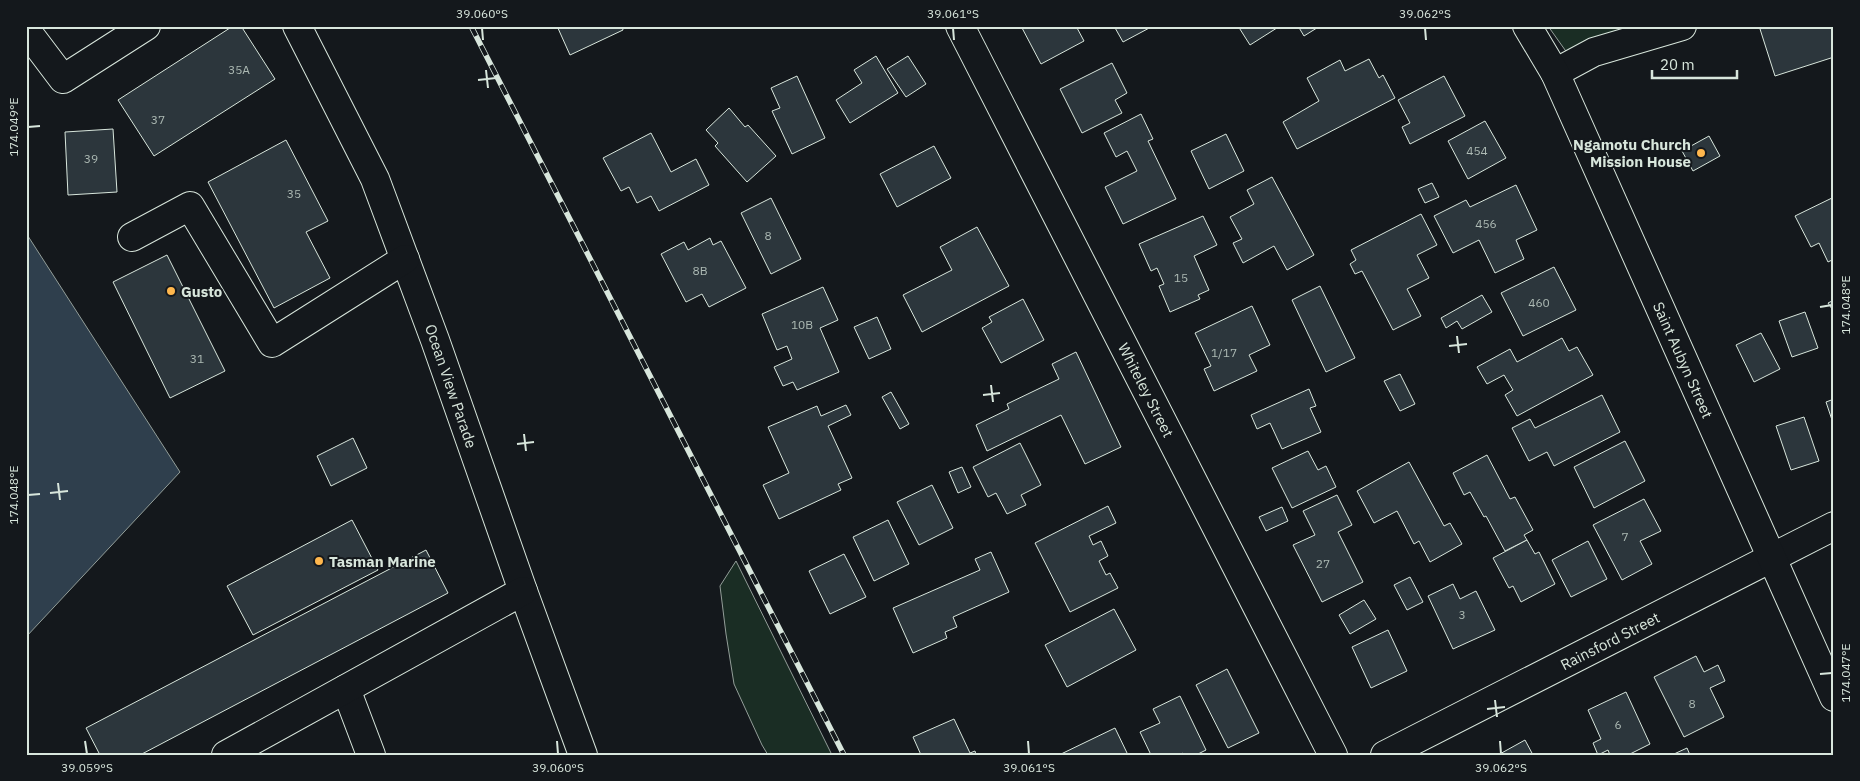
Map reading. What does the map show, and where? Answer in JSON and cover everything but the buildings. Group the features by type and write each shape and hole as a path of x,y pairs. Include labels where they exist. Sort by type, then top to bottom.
{"main road":[{"path":"26,30 63,79 146,26"},
{"name":"Ocean View Parade","path":"297,26 375,179 582,755"},
{"name":"Whiteley Street","path":"960,26 1333,755"},
{"name":"Saint Aubyn Street","path":"1527,26 1555,73 1834,697"},
{"path":"1555,73 1594,52 1682,26"},
{"path":"132,238 190,206 272,343 405,259"},
{"name":"Rainsford Street","path":"1385,755 1834,526"},
{"path":"226,755 522,591"},
{"path":"346,689 371,755"}],"green space":[{"path":"1548,26 1636,26 1575,64"},
{"path":"736,561 832,755 768,755 762,745 734,684 726,634 720,586"}],"water":[{"path":"26,233 180,472 26,637"}],"railway":[{"path":"471,26 844,755"}],"place":[{"name":"Ngamotu Church Mission House","path":"1701,153"},
{"name":"Gusto","path":"171,291"},
{"name":"Tasman Marine","path":"319,561"}]}
